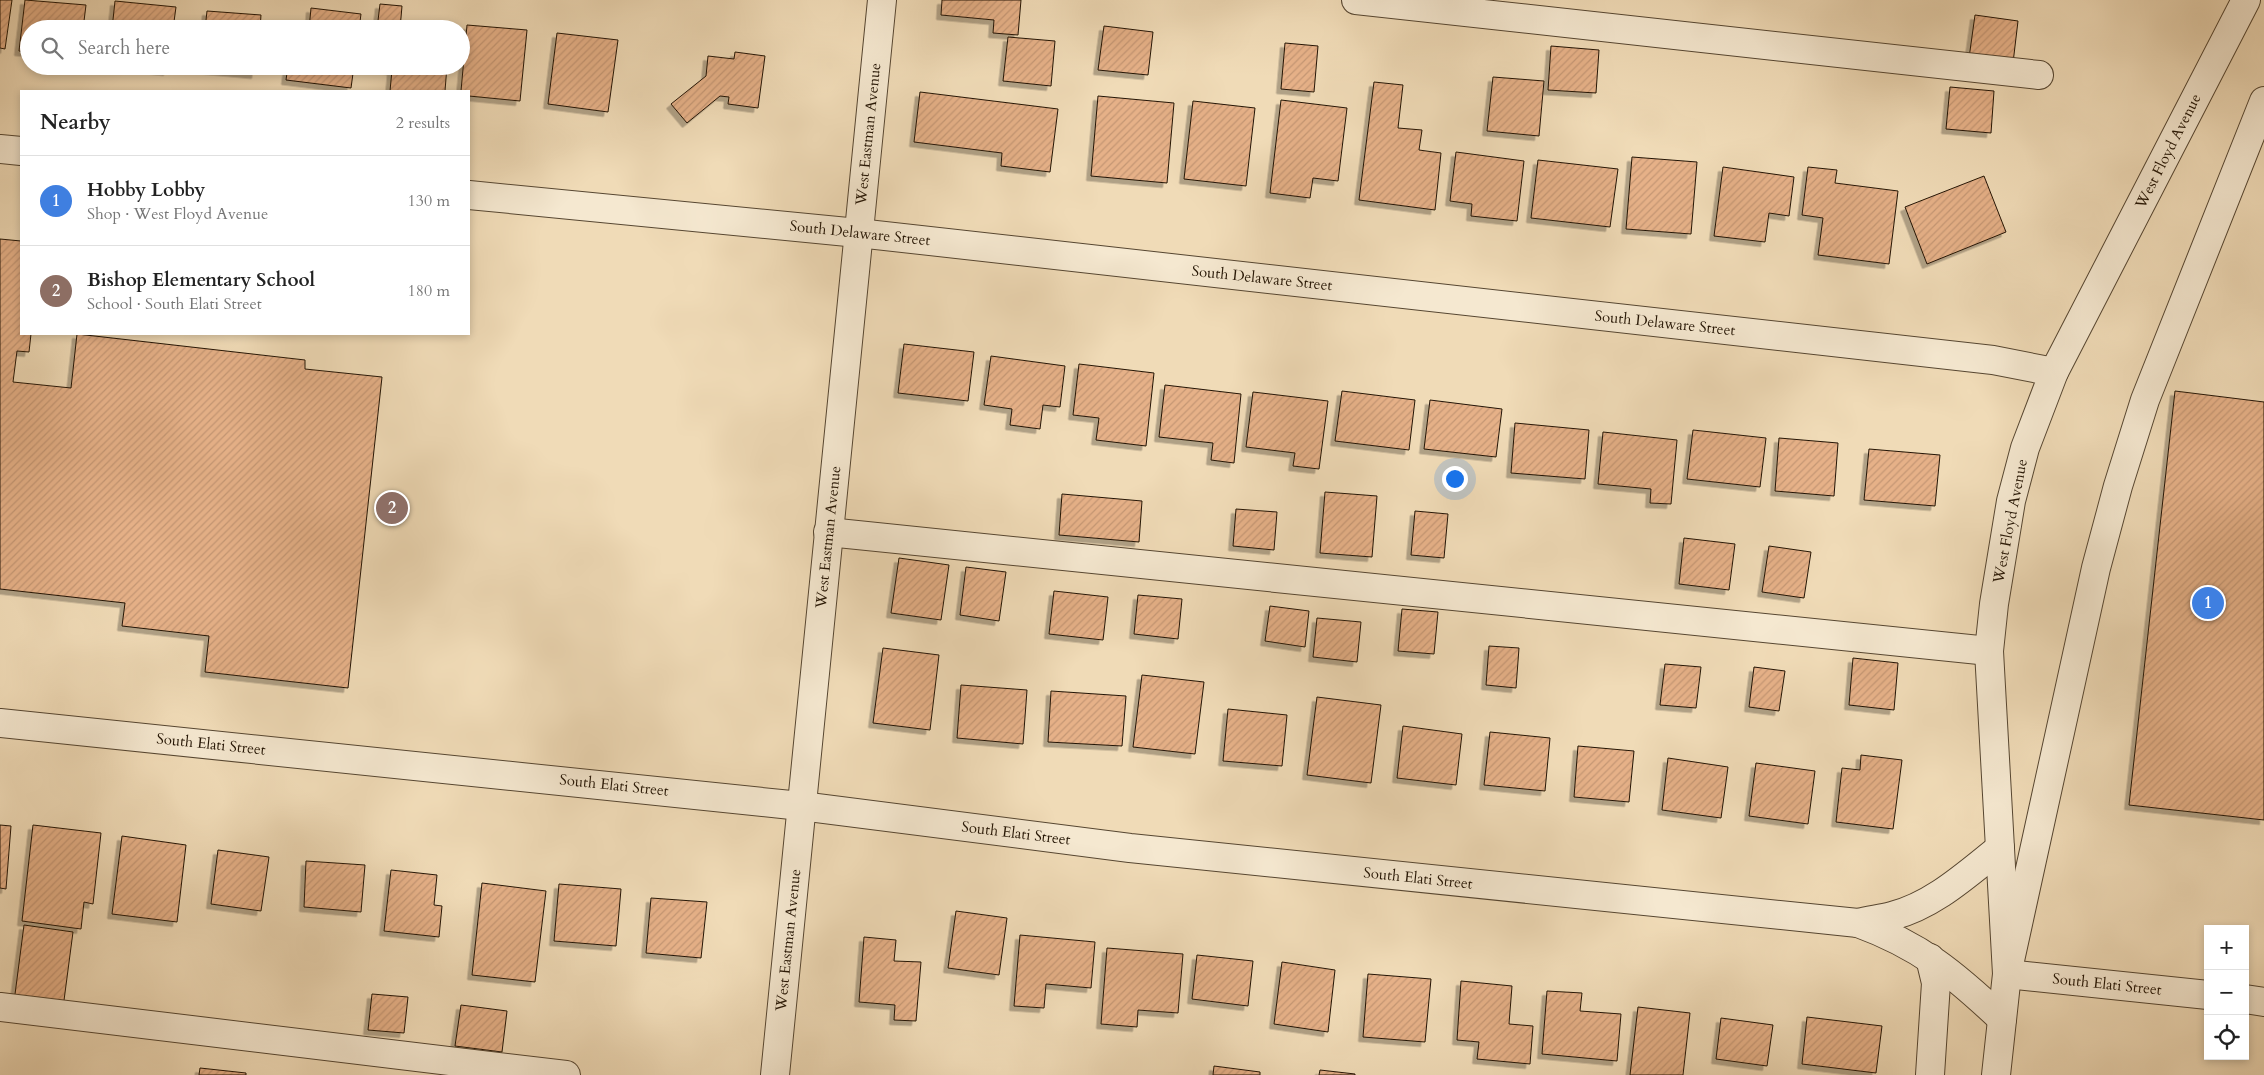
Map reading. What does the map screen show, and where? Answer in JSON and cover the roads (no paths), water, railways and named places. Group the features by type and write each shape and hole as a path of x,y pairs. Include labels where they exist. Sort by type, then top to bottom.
{"street":[{"name":"West Eastman Avenue","path":"775,1075 882,0"},
{"path":"1356,0 2039,75"},
{"name":"West Floyd Avenue","path":"2007,974 1989,651 1994,604 2011,501 2025,448 2054,372 2246,0"},
{"name":"West Floyd Avenue","path":"1996,1075 2007,974 2092,588 2118,486 2145,400 2254,153 2264,101"},
{"path":"0,149 20,151"},
{"name":"South Delaware Street","path":"470,194 858,232 1993,360 2054,372"},
{"path":"828,532 1989,651"},
{"name":"South Elati Street","path":"0,722 801,806 1130,848 1858,922 1892,935 1930,958 1968,987 2002,1019"},
{"path":"1858,922 1893,916 1916,908 1950,887 2000,848"},
{"path":"1930,958 1936,983 1930,1075"},
{"name":"South Elati Street","path":"2007,974 2204,995"},
{"path":"2249,1000 2264,1002"},
{"path":"0,1008 566,1075"}],"place":[{"name":"Bishop Elementary School","path":"392,508"},
{"name":"Hobby Lobby","path":"2208,603"}]}
